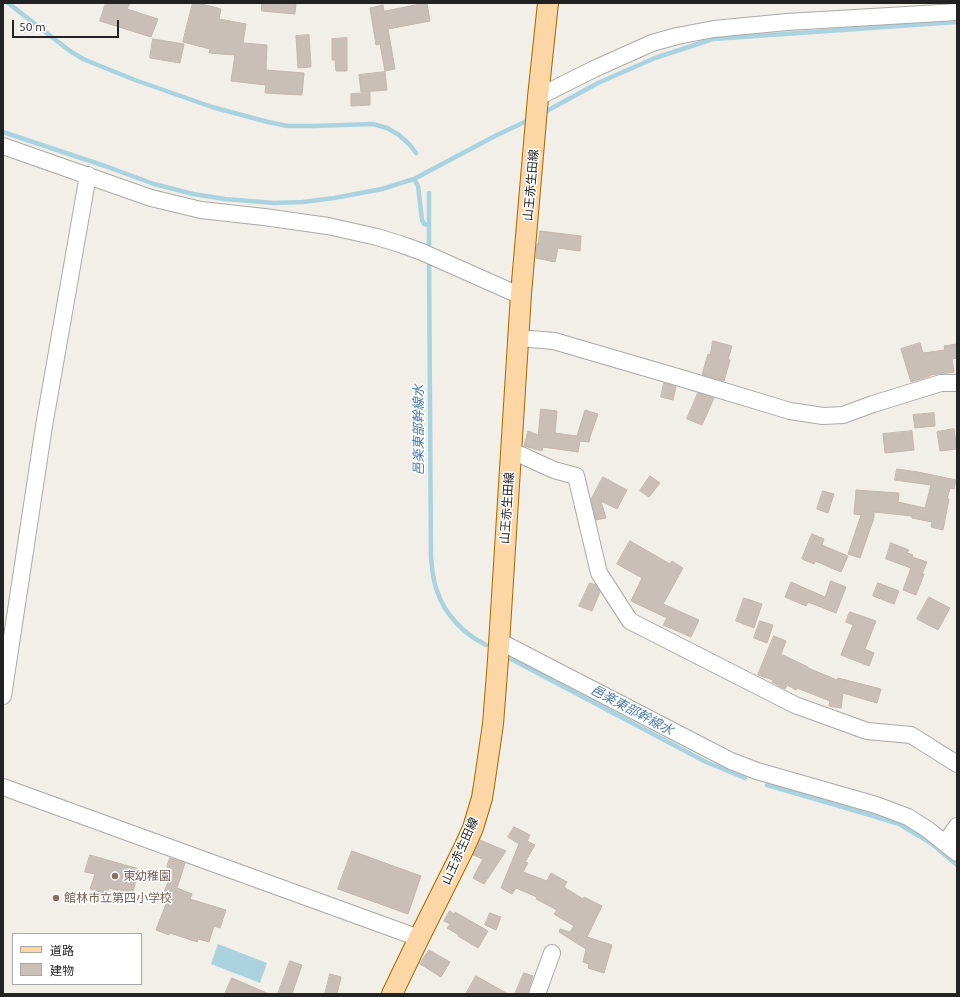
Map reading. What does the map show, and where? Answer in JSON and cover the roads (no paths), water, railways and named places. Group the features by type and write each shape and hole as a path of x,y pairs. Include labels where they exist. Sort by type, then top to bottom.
{"main road":[{"name":"山王赤生田線","path":"392,994 464,848 473,828 482,798 493,724 521,294 538,97 548,3"}],"street":[{"path":"538,97 594,69 652,43 677,36 714,29 787,22 957,12"},
{"path":"3,146 151,198 201,210 328,226 400,244 429,255 512,292 521,294"},
{"path":"3,696 44,426 88,175"},
{"path":"518,338 554,341 790,411 823,416 843,415 940,383 957,383"},
{"path":"510,450 554,470 576,476 599,573 630,621 795,705 867,731 911,735 957,764"},
{"path":"499,641 731,761 757,771 876,805 908,817 951,848 957,826"},
{"path":"3,787 419,938"},
{"path":"537,994 552,953"}],"water":[{"path":"218,944 267,963 260,983 211,964"}],"waterway":[{"path":"8,3 70,51 83,59 135,80 212,107 288,126 373,124 387,128 399,135 416,153"},
{"path":"543,113 598,83 655,58 713,39 957,22"},
{"path":"3,132 154,184 193,194 225,199 274,203 303,202 334,198 382,189 414,179 495,136 531,119"},
{"path":"414,179 418,186 422,220 424,224 429,225"},
{"name":"邑楽東部幹線水","path":"429,193 429,251"},
{"name":"邑楽東部幹線水","path":"429,258 431,558 433,574 440,600 450,616 470,635 486,645"},
{"name":"邑楽東部幹線水","path":"511,659 706,762 745,778"},
{"name":"邑楽東部幹線水","path":"767,785 899,824 931,843 957,865"}],"place":[{"name":"東幼稚園","path":"115,876"},
{"name":"館林市立第四小学校","path":"56,898"}]}
